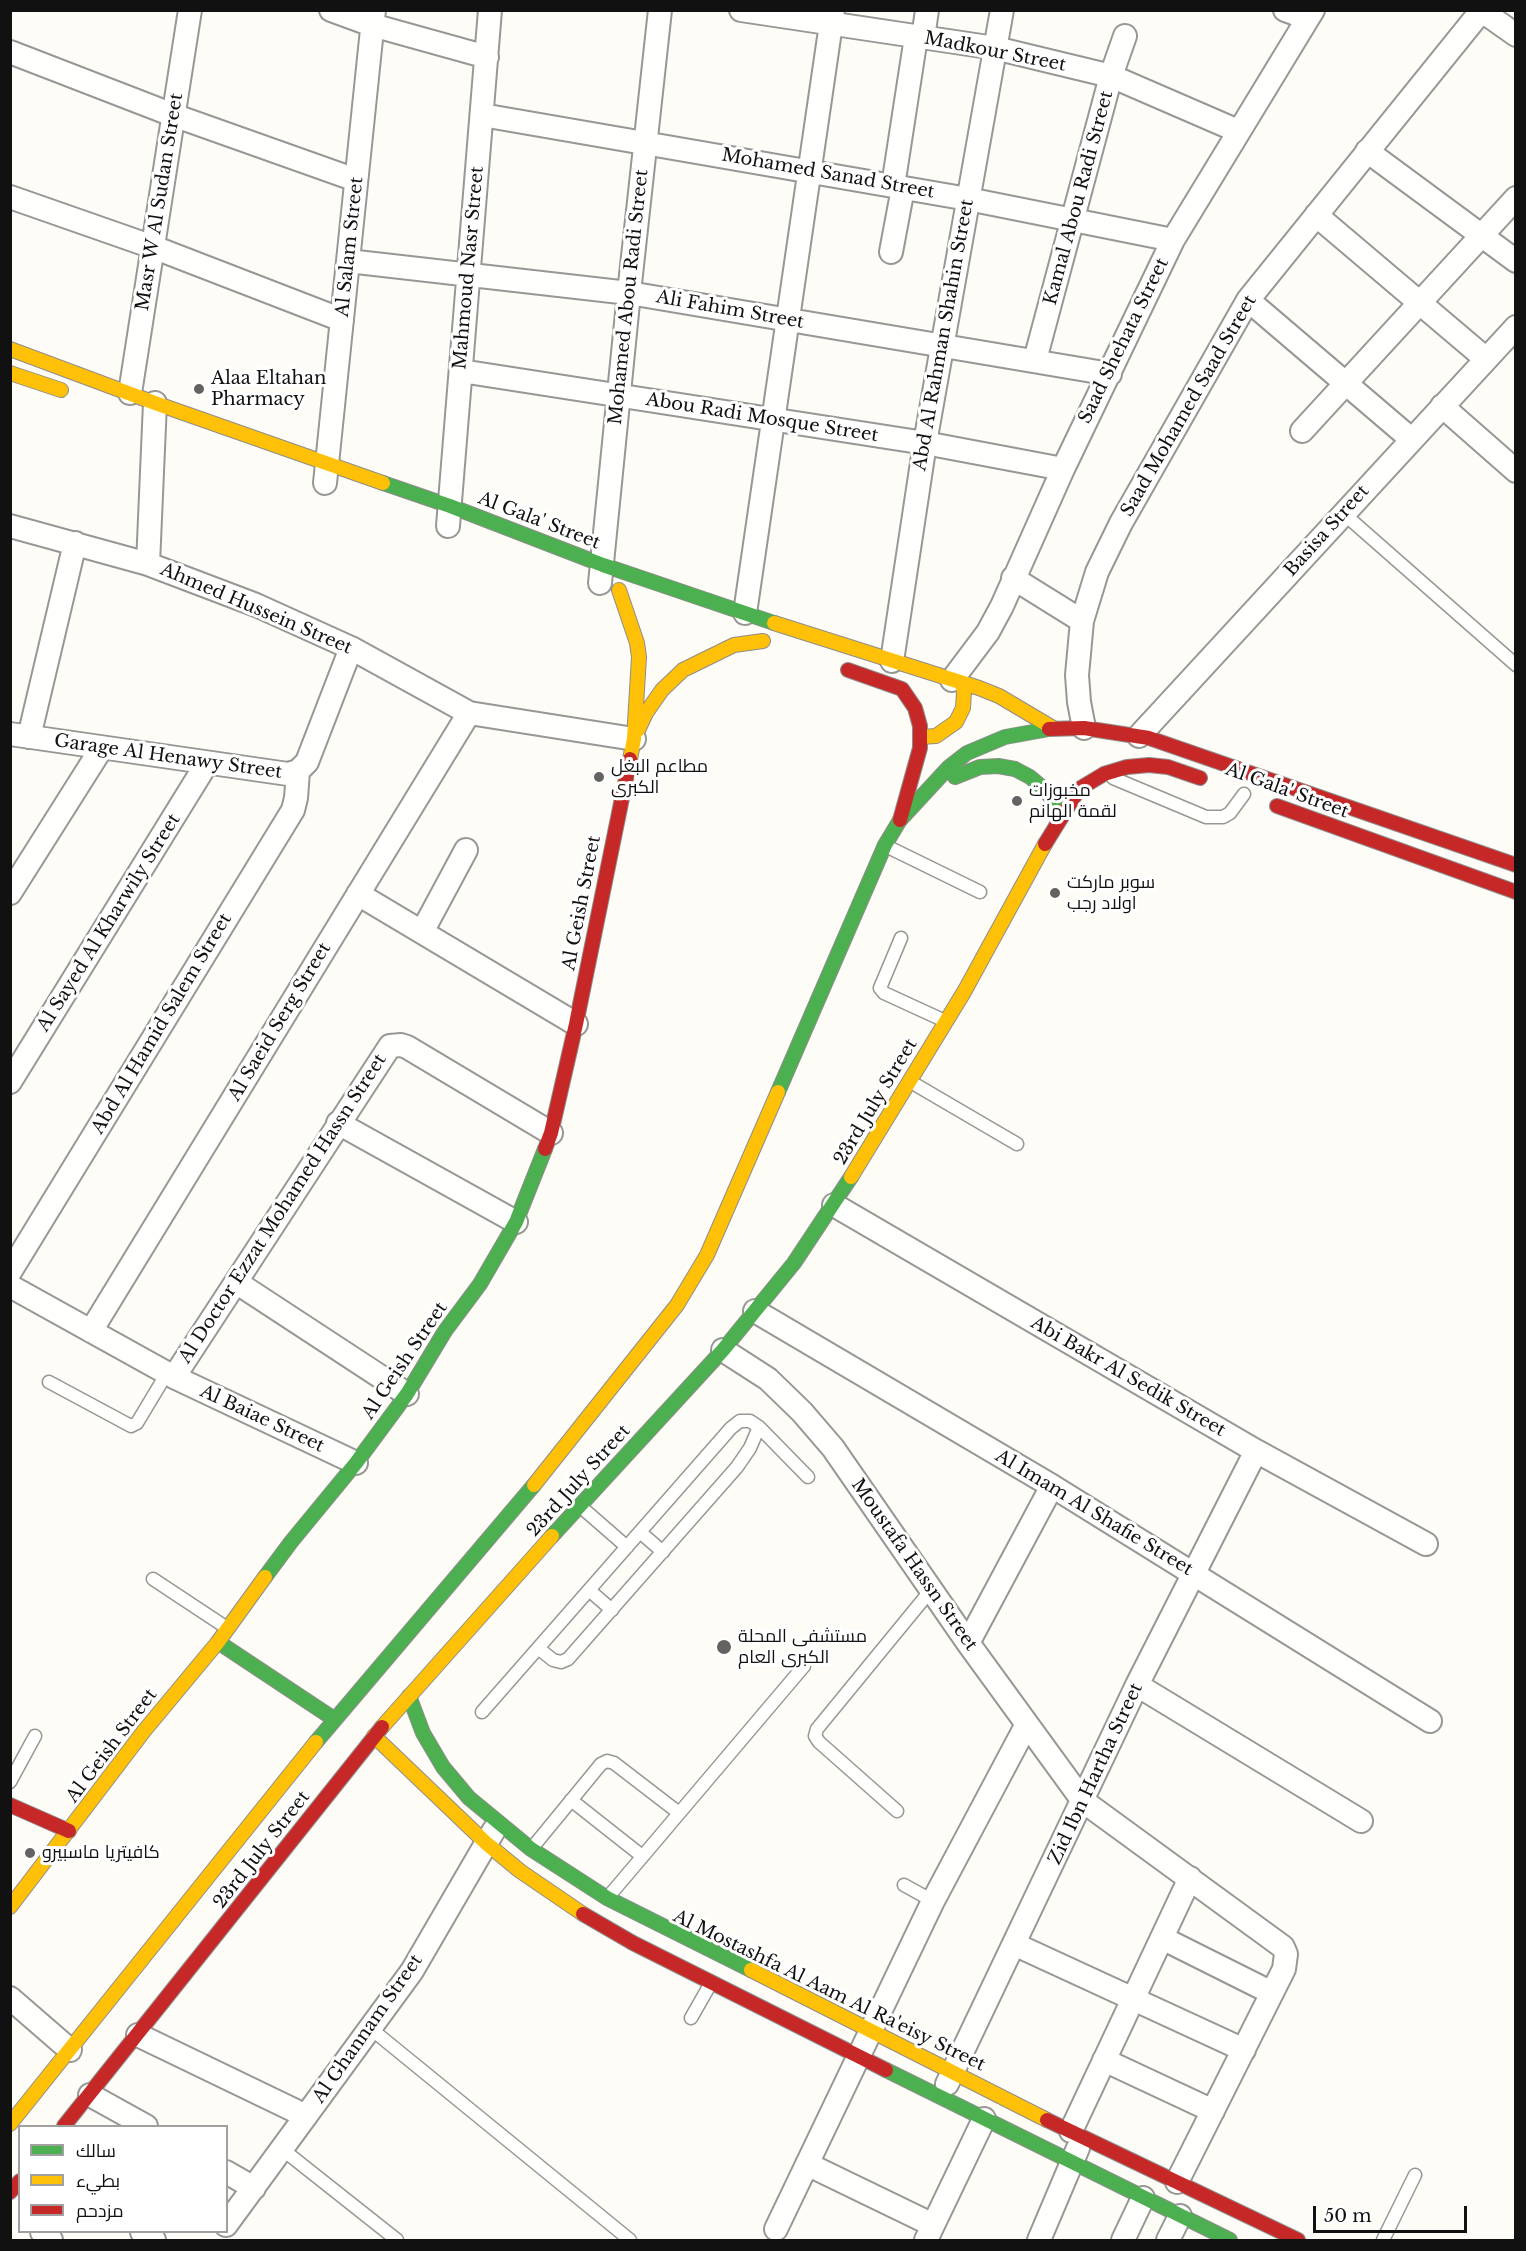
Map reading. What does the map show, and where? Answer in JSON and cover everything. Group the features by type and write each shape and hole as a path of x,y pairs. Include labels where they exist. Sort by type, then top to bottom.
{"street":[{"name":"Masr W Al Sudan Street","path":"130,393 190,10"},
{"path":"331,10 373,18 487,57"},
{"name":"Mahmoud Nasr Street","path":"448,521 490,10"},
{"name":"Mohamed Abou Radi Street","path":"603,579 628,293 660,10"},
{"name":"Madkour Street","path":"741,10 832,18 920,37 995,48 1111,76 1238,131"},
{"path":"891,252 920,37 927,10"},
{"name":"Abd Al Rahman Shahin Street","path":"892,661 925,443 1002,10"},
{"path":"1285,10 1310,14"},
{"path":"1482,11 1515,35"},
{"name":"Saad Mohamed Saad Street","path":"1084,728 1077,675 1082,621 1088,597 1108,547 1248,300 1482,11"},
{"name":"Saad Shehata Street","path":"957,682 988,632 1173,240 1310,14"},
{"name":"Al Salam Street","path":"326,478 373,18"},
{"path":"737,621 773,420 832,18"},
{"name":"Kamal Abou Radi Street","path":"1035,360 1111,76 1125,36"},
{"path":"10,52 173,115 356,180"},
{"name":"Mohamed Sanad Street","path":"482,115 645,141 968,199 1173,240"},
{"path":"1367,152 1515,261"},
{"path":"10,197 153,247 342,320"},
{"path":"1302,430 1515,198"},
{"path":"1316,215 1486,359"},
{"name":"Ali Fahim Street","path":"348,261 628,293 1110,374"},
{"path":"1248,300 1411,440"},
{"name":"Basisa Street","path":"1139,736 1486,359 1512,339"},
{"name":"Al Gala' Street","path":"10,349 130,393 154,418 448,521 603,579 737,621 892,661 999,696 1053,728"},
{"name":"Abou Radi Mosque Street","path":"461,372 925,443 1063,469"},
{"path":"10,373 77,396"},
{"path":"1442,406 1515,471"},
{"path":"148,564 154,418"},
{"name":"Ahmed Hussein Street","path":"10,526 148,564 256,604 351,648 470,713 634,739"},
{"path":"20,736 75,543"},
{"path":"1013,578 1082,621"},
{"name":"Al Gala' Street","path":"603,579 641,598"},
{"name":"Al Geish Street","path":"10,1907 144,1731 218,1642 291,1542 356,1463 407,1394 446,1331 480,1284 516,1222 535,1179 551,1133 576,1024 634,739 639,676 638,643 603,579"},
{"name":"Al Gala' Street","path":"737,621 768,643"},
{"name":"Al Geish Street","path":"634,739 646,713 683,670 734,645 768,643"},
{"name":"Garage Al Henawy Street","path":"20,736 288,774 298,771 307,762 351,648"},
{"path":"830,663 902,689 915,708 920,748 900,820"},
{"path":"920,737 936,736 956,722 963,708 964,692 957,682"},
{"name":"Al Saeid Serg Street","path":"91,1331 470,713"},
{"name":"Al Gala' Street","path":"922,795 949,766 967,753 1005,737 1053,728 1084,728 1149,738 1515,865"},
{"path":"10,893 101,749"},
{"name":"Al Sayed Al Kharwily Street","path":"10,1082 207,764"},
{"path":"922,795 964,772 980,767 998,766 1014,769 1030,777 1044,788 1054,801 1060,817"},
{"name":"Al Gala' Street","path":"1060,817 1079,789 1104,774 1127,767 1168,766 1211,782"},
{"name":"Abd Al Hamid Salem Street","path":"10,1272 293,810 298,771"},
{"name":"23rd July Street","path":"10,2124 221,1871 334,1719 515,1509 677,1305 698,1274 885,845 900,820 922,795"},
{"name":"Al Gala' Street","path":"1249,796 1515,892"},
{"name":"23rd July Street","path":"66,2125 138,2035 247,1890 374,1736 601,1480 723,1350 795,1263 834,1204 946,1021 1060,817"},
{"path":"422,932 466,850"},
{"path":"358,894 576,1024"},
{"name":"Al Doctor Ezzat Mohamed Hassn Street","path":"171,1375 236,1282 390,1046 401,1045 551,1133"},
{"path":"338,1123 516,1222"},
{"name":"Abi Bakr Al Sedik Street","path":"834,1204 1256,1451 1426,1544"},
{"path":"236,1282 407,1394"},
{"name":"Al Baiae Street","path":"10,1286 171,1375 356,1463"},
{"name":"Al Imam Al Shafie Street","path":"755,1311 1052,1486 1430,1721"},
{"name":"Moustafa Hassn Street","path":"723,1350 768,1379 833,1448 968,1643 1083,1801 1283,1947 1286,1962 1178,2182"},
{"path":"564,1446 569,1464"},
{"name":"Zid Ibn Hartha Street","path":"941,2098 1137,1685 1195,1575 1256,1451"},
{"path":"583,1477 601,1480"},
{"path":"968,1643 1052,1486"},
{"path":"515,1509 534,1508"},
{"path":"548,1519 553,1536"},
{"path":"218,1642 334,1719"},
{"path":"1137,1685 1360,1821"},
{"name":"Al Mostashfa Al Aam Al Ra'eisy Street","path":"409,1696 423,1733 443,1767 469,1798 492,1833 529,1877 594,1921 633,1943 870,2031 1298,2241"},
{"path":"777,2230 933,1901 1027,1724"},
{"name":"Al Mostashfa Al Aam Al Ra'eisy Street","path":"374,1736 492,1833 531,1849 726,1977 858,2056 1230,2241"},
{"path":"10,1805 69,1831"},
{"name":"Al Ghannam Street","path":"228,2222 412,1971 492,1833"},
{"path":"1039,2241 1071,2163 1076,2134 1104,2060 1190,1878"},
{"path":"1161,1938 1272,1993"},
{"path":"1014,1944 1244,2050"},
{"path":"10,1998 70,2050"},
{"path":"138,2035 306,2116"},
{"path":"1104,2060 1213,2111"},
{"path":"90,2095 142,2125"},
{"path":"807,2164 930,2233 984,2119"},
{"path":"228,2173 254,2188"},
{"path":"1123,2241 1143,2198"},
{"path":"1168,2241 1180,2216"}],"lane":[{"path":"1343,513 1515,665"},
{"path":"1104,774 1206,817 1223,817 1249,796"},
{"path":"885,845 980,891"},
{"path":"901,938 880,988 884,993 946,1021"},
{"path":"909,1081 1017,1144"},
{"path":"49,1382 131,1426 137,1423 171,1375"},
{"path":"482,1712 731,1428 740,1421 750,1421 759,1427 808,1477"},
{"path":"538,1648 553,1660 561,1662 568,1659 737,1467 750,1448 759,1427"},
{"path":"579,1506 627,1547"},
{"path":"640,1532 663,1552"},
{"path":"153,1579 228,1629"},
{"path":"589,1590 612,1610"},
{"path":"897,1811 815,1736 817,1729 931,1590"},
{"path":"607,1898 804,1666"},
{"path":"10,1782 35,1736"},
{"path":"531,1849 601,1764 607,1761 614,1763 680,1813"},
{"path":"571,1800 642,1856"},
{"path":"904,1885 933,1901"},
{"path":"691,2018 726,1977"},
{"path":"370,2028 630,2241"},
{"path":"282,2149 397,2241"},
{"path":"1383,2241 1415,2175"}],"traffic: fast":[{"path":"383,483 450,506 603,565 774,623"},
{"path":"778,1092 885,845 900,820 949,767 967,753 1005,737 1049,729"},
{"path":"955,777 980,767 998,766 1015,769 1030,777 1043,788 1054,801 1060,817"},
{"path":"265,1577 356,1463 407,1394 445,1331 480,1284 516,1222 545,1149"},
{"path":"552,1536 723,1350 794,1263 851,1177"},
{"path":"316,1742 534,1485"},
{"path":"218,1642 334,1719"},
{"path":"409,1696 423,1733 443,1767 469,1798 531,1849 607,1898 751,1970"},
{"path":"886,2070 1230,2240"}],"traffic: slow":[{"path":"10,349 383,483"},
{"path":"10,373 61,390"},
{"path":"619,590 637,643 639,657 634,739 630,759"},
{"path":"774,623 979,688 999,696 1053,728"},
{"path":"638,730 646,713 662,690 683,670 734,645 763,641"},
{"path":"920,737 936,736 956,722 963,708 962,684"},
{"path":"851,1177 964,992 1045,844"},
{"path":"534,1485 677,1305 707,1255 778,1092"},
{"path":"382,1727 552,1536"},
{"path":"10,1907 144,1731 218,1642 265,1577"},
{"path":"374,1736 486,1843 520,1871 583,1914"},
{"path":"10,2124 316,1742"},
{"path":"751,1970 1047,2120"}],"traffic: jam":[{"path":"848,670 902,689 915,708 920,726 920,748 900,820"},
{"path":"1049,729 1084,728 1149,738 1516,865"},
{"path":"545,1149 551,1133 576,1024 630,759"},
{"path":"1045,844 1079,789 1104,774 1127,767 1149,765 1168,767 1200,778"},
{"path":"1277,806 1516,892"},
{"path":"65,2125 382,1727"},
{"path":"10,1805 69,1831"},
{"path":"583,1914 633,1943 886,2070"},
{"path":"1047,2120 1298,2240"},
{"path":"10,2192 18,2183"}],"place":[{"name":"Alaa Eltahan Pharmacy","path":"199,389"},
{"name":"مطاعم البغل الكبرى","path":"599,777"},
{"name":"مخبوزات لقمة الهانم","path":"1017,801"},
{"name":"سوبر ماركت اولاد رجب","path":"1055,893"},
{"name":"مستشفى المحلة الكبرى العام","path":"724,1647"},
{"name":"كافيتريا ماسبيرو","path":"30,1853"}]}
